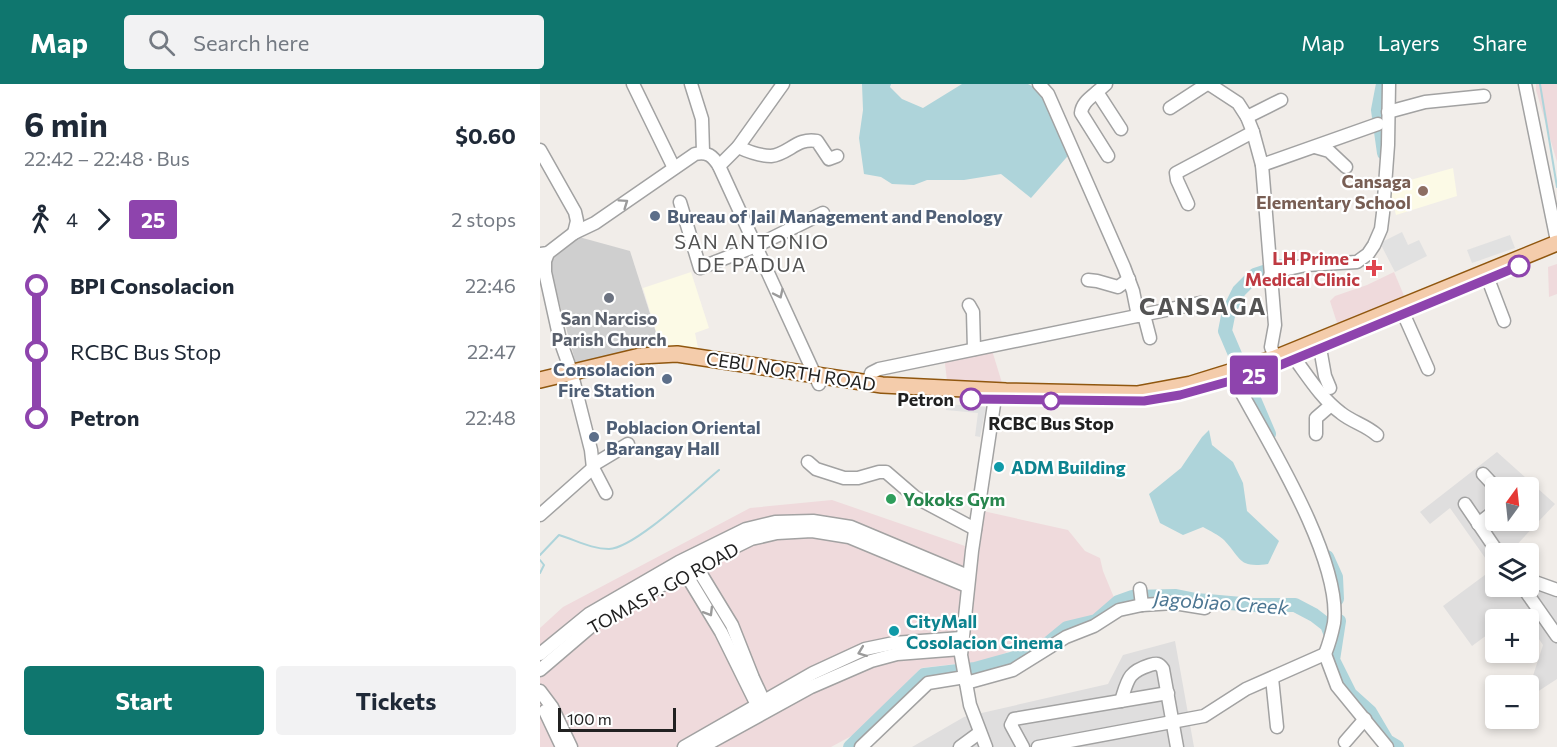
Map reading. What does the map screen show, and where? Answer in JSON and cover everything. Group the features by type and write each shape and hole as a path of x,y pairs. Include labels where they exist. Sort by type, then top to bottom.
{"main road":[{"name":"CEBU NORTH ROAD","path":"817,380 881,393 993,395 1133,402 1180,395 1235,378 1275,358 1557,242"},
{"name":"CEBU NORTH ROAD","path":"1251,371 1295,359 1557,251"},
{"name":"CEBU NORTH ROAD","path":"540,380 644,365 683,364 817,380 993,395"},
{"name":"CEBU NORTH ROAD","path":"540,389 572,375"}],"street":[{"path":"633,84 675,168"},
{"path":"691,84 702,119 703,152"},
{"path":"720,166 738,147 783,84"},
{"path":"1039,84 1053,104 1134,291 1150,338"},
{"path":"1170,108 1208,84 1238,103 1247,117 1262,165 1275,324 1271,347 1275,358"},
{"path":"1270,272 1280,272 1305,265 1357,261 1368,254 1381,229 1387,174 1389,84"},
{"path":"1525,84 1557,242"},
{"path":"1108,156 1081,113 1081,107 1102,88 1121,129"},
{"path":"1388,112 1425,102 1484,96"},
{"path":"1247,117 1281,100"},
{"path":"1262,165 1378,124"},
{"path":"1188,204 1176,173 1253,132"},
{"path":"738,147 754,154 772,156 807,139 817,141 829,159 837,156"},
{"path":"1315,147 1329,151 1346,167"},
{"path":"540,150 575,212 577,221 574,233"},
{"path":"606,493 593,467 572,375 560,340 545,272 544,253 574,233 595,223 695,154 708,153 720,166 817,380"},
{"path":"680,202 700,268 756,246 822,213"},
{"path":"1088,280 1118,287 1129,279"},
{"path":"1488,279 1504,321"},
{"path":"869,383 871,373 879,369 1200,303"},
{"path":"969,305 973,312 974,349"},
{"path":"1404,315 1428,369"},
{"path":"1320,348 1325,376 1330,388"},
{"path":"1295,359 1331,405 1342,415 1368,427 1377,435"},
{"path":"1235,378 1290,482 1326,564 1334,622 1327,650 1337,687 1365,719 1381,745"},
{"path":"986,747 970,705 961,659 965,580 993,395"},
{"path":"1316,434 1316,418 1331,405"},
{"path":"540,515 593,467 628,444"},
{"path":"808,462 816,469 844,478 858,478 886,472 915,497 972,528"},
{"path":"1483,474 1486,477"},
{"path":"1465,504 1491,543"},
{"path":"1478,524 1485,519"},
{"name":"TOMAS P. GO ROAD","path":"540,654 589,614 694,561 746,530 775,522 813,521 851,527 965,580"},
{"path":"694,561 732,625 762,708"},
{"path":"682,567 722,632 762,708"},
{"name":"TOMAS P. GO ROAD","path":"540,670 595,623 682,567"},
{"path":"1539,584 1557,590"},
{"path":"702,747 813,673 865,649 894,643 1013,670 1066,637 1094,626 1141,597 1205,608"},
{"path":"1530,597 1557,636"},
{"path":"1038,747 1204,716 1246,689 1327,650"},
{"path":"861,747 928,683 961,659"},
{"path":"1121,701 1131,674 1135,670 1155,663 1160,664 1168,693 1177,747"},
{"path":"1272,678 1277,727"},
{"path":"540,692 552,707 571,747"},
{"path":"1023,747 1011,725 1014,719 1168,693"},
{"path":"540,705 562,747"},
{"path":"684,747 762,708"},
{"path":"1345,742 1365,719"},
{"path":"960,747 979,733"}],"shaded area":[{"path":"1536,84 1557,84 1557,162 1536,90"},
{"name":"Cansaga Elementary School","path":"1453,168 1457,196 1396,215 1389,186"},
{"path":"1402,232 1408,245 1419,240 1427,256 1395,272 1380,243"},
{"path":"1510,235 1515,248 1472,263 1467,250"},
{"path":"579,237 630,251 660,345 576,364 549,265 566,243"},
{"path":"1557,264 1557,294 1549,297 1548,267"},
{"path":"691,272 709,328 695,333 698,348 660,345 643,288"},
{"path":"1394,272 1405,298 1338,326 1330,301 1335,296 1367,285"},
{"path":"991,347 1002,383 947,381 944,355"},
{"path":"947,404 986,407 980,437 975,436 978,413 946,410"},
{"path":"1497,452 1525,477 1485,477 1485,531 1530,531 1518,543 1485,543 1485,558 1450,508 1430,524 1420,512"},
{"path":"1539,490 1555,504 1539,521"},
{"path":"832,500 965,546 955,664 921,668 857,733 831,747 540,747 540,628 563,607 750,508"},
{"path":"983,511 1068,530 1085,551 1100,558 1115,600 1085,622 967,668 968,627"},
{"path":"1485,575 1485,597 1539,597 1539,578 1557,584 1557,679 1539,691 1539,675 1533,675 1543,645 1539,639 1539,609 1485,609 1485,636 1472,646 1443,606"},
{"path":"1175,641 1194,747 912,747 964,717 1108,684 1123,655"}],"water":[{"path":"862,84 891,84 890,87 902,99 923,108 962,84 1028,84 1048,94 1073,150 1031,198 1001,174 964,180 927,180 914,185 892,184 881,177 864,174 859,138 863,110"},
{"path":"1209,430 1212,445 1233,462 1243,483 1247,511 1279,541 1268,564 1251,565 1242,561 1222,538 1203,527 1183,535 1160,523 1149,494 1181,468"}],"waterway":[{"path":"1383,84 1378,110 1384,153"},
{"path":"1540,84 1557,187"},
{"path":"1269,434 1225,331 1229,311 1239,291 1255,275 1282,266"},
{"path":"540,555 559,535 596,548 609,549 620,546 649,528 719,470"},
{"path":"1327,557 1336,577 1337,599"},
{"path":"540,560 544,565 540,573"},
{"name":"Jagobiao Creek","path":"850,747 924,675 975,669 1039,651 1067,628 1096,621 1118,602 1132,597 1176,596 1253,605 1295,605 1327,625 1334,643"},
{"path":"1339,621 1333,660 1350,694 1370,712 1387,741 1397,747"}],"bus line":[{"name":"25","path":"971,399 1133,402 1180,395 1278,366 1519,266"}],"place":[{"name":"Cansaga Elementary School","path":"1423,191"},
{"name":"Bureau of Jail Management and Penology","path":"655,216"},
{"name":"LH Prime - Medical Clinic","path":"1374,268"},
{"name":"San Narciso Parish Church","path":"609,298"},
{"name":"Consolacion Fire Station","path":"667,379"},
{"name":"Petron","path":"971,399"},
{"name":"RCBC Bus Stop","path":"1051,401"},
{"name":"Poblacion Oriental Barangay Hall","path":"594,437"},
{"name":"ADM Building","path":"999,467"},
{"name":"Yokoks Gym","path":"891,499"},
{"name":"CityMall Cosolacion Cinema","path":"894,631"}],"district":[{"name":"SAN ANTONIO DE PADUA","path":"752,252"},
{"name":"CANSAGA","path":"1203,305"}]}
